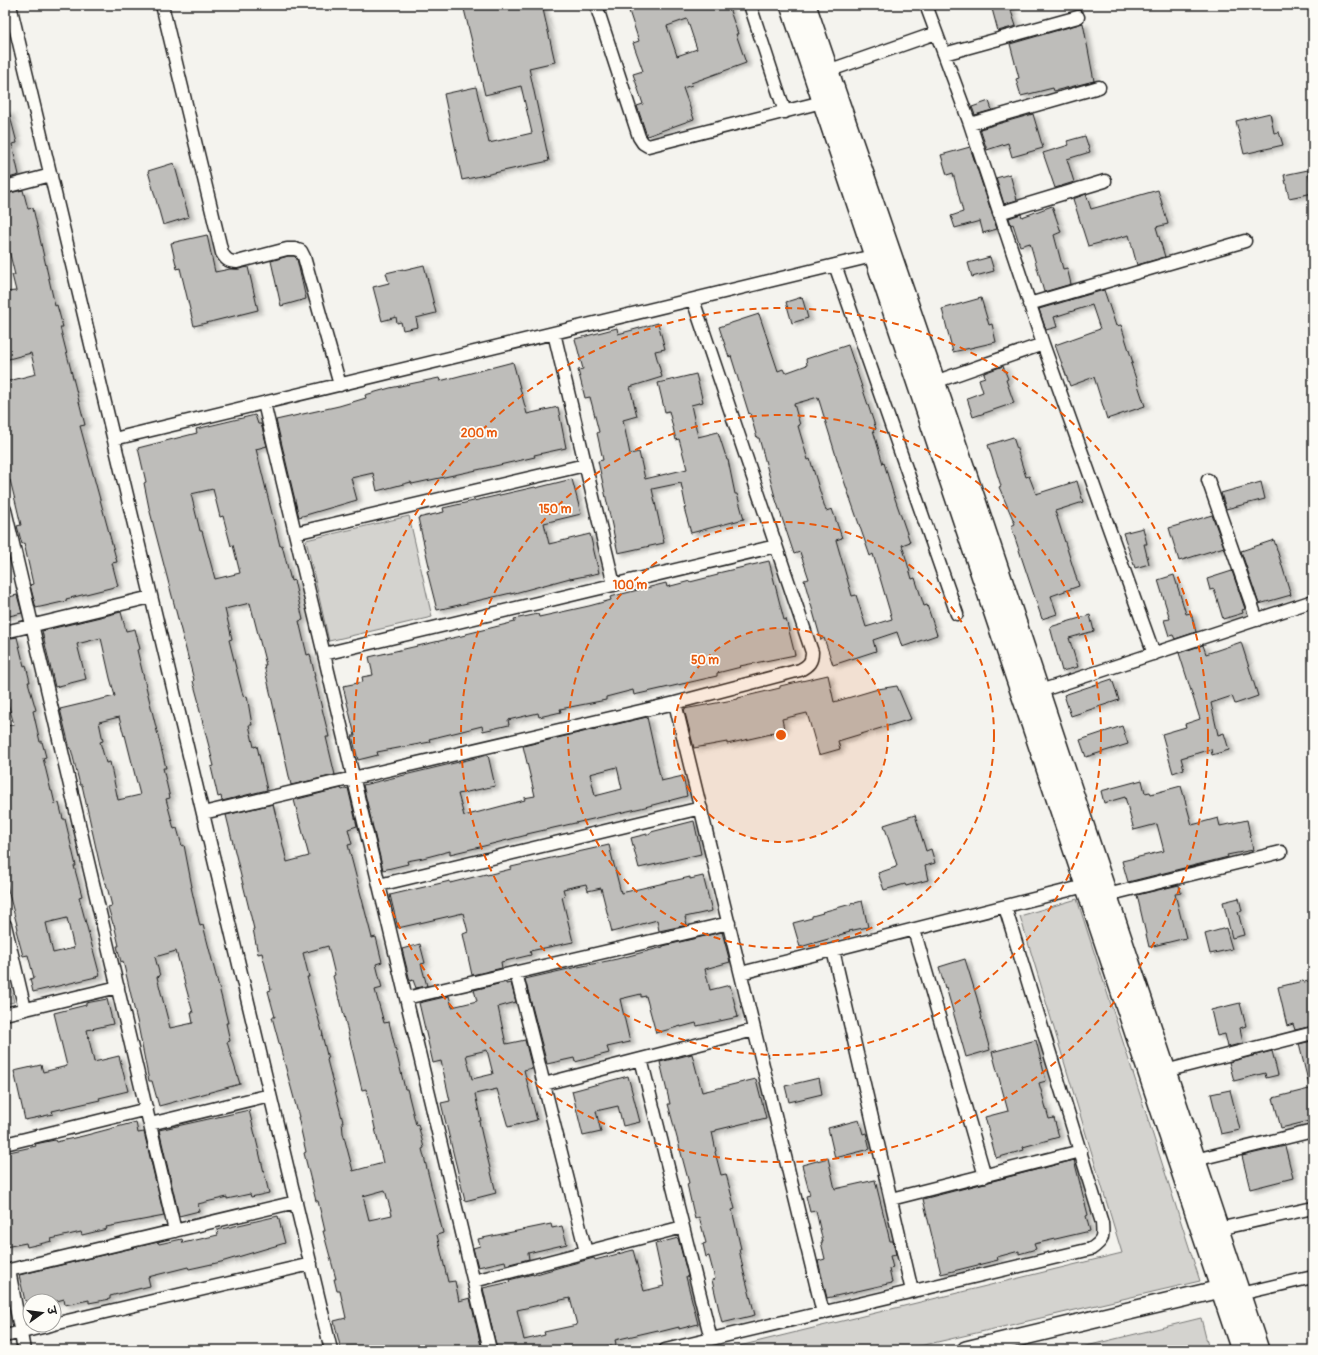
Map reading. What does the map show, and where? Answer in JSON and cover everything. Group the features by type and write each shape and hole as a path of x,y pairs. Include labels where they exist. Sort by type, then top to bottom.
{"main road":[{"path":"790,5 821,73 1030,694 1107,895 1218,1229 1232,1290 1241,1350"},
{"path":"806,5 821,73 822,102 882,254"},
{"path":"1030,694 1085,886 1232,1290 1259,1350"}],"street":[{"path":"10,5 331,1350"},
{"path":"162,5 222,253 225,259 230,262 238,262 287,249 295,248 301,251 304,257 340,385"},
{"path":"596,5 639,137 643,143 648,146 822,102"},
{"path":"750,5 786,112"},
{"path":"926,5 970,124 1029,304 1154,654"},
{"path":"944,54 1078,17"},
{"path":"821,73 936,33"},
{"path":"970,124 1099,87"},
{"path":"5,187 51,175"},
{"path":"999,213 1105,181"},
{"path":"1029,304 1245,241"},
{"path":"114,439 882,254"},
{"path":"835,265 957,614"},
{"path":"203,813 675,703 800,670 808,666 812,659 812,652 693,300"},
{"path":"554,333 614,584"},
{"path":"926,385 1043,344"},
{"path":"264,403 490,1350"},
{"path":"295,533 586,465"},
{"path":"1208,480 1257,620"},
{"path":"5,510 175,1231"},
{"path":"324,654 776,546"},
{"path":"5,632 152,597"},
{"path":"1030,694 1313,601"},
{"path":"675,703 823,1313"},
{"path":"379,885 700,808"},
{"path":"1107,895 1281,852"},
{"path":"741,973 1085,886"},
{"path":"665,1350 1091,1249 1100,1243 1103,1235 1102,1223 1081,1151 1004,907"},
{"path":"406,998 728,923"},
{"path":"5,925 25,1009"},
{"path":"914,930 985,1176"},
{"path":"833,950 912,1292"},
{"path":"516,973 586,1252"},
{"path":"5,1014 118,987"},
{"path":"544,1084 754,1030"},
{"path":"1165,1071 1313,1033"},
{"path":"641,1059 711,1339"},
{"path":"150,1124 270,1095"},
{"path":"5,1144 147,1109"},
{"path":"1195,1160 1313,1131"},
{"path":"891,1199 1081,1151"},
{"path":"24,1350 7,1271 296,1202"},
{"path":"1218,1229 1313,1208"},
{"path":"474,1281 683,1227"},
{"path":"62,1323 310,1264"},
{"path":"966,1350 1232,1290 1313,1277"},
{"path":"5,1336 21,1332"}],"shaded area":[{"path":"409,516 432,617 329,641 306,540"},
{"path":"1077,899 1200,1281 903,1350 723,1350 1122,1253 1020,916"},
{"path":"5,966 14,1002 5,1004"},
{"path":"1201,1318 1209,1350 1070,1350"}],"building":[{"path":"463,5 542,5 555,62 529,68 549,161 462,180 444,94 476,87 489,143 532,133 521,86 485,95"},
{"path":"627,5 728,5 746,63 691,83 692,85 683,88 694,119 647,136 637,106 643,104 633,74 643,71 633,43 639,41","holes":["687,19 697,49 677,56 667,26"]},
{"path":"991,5 1009,5 1016,26 998,31"},
{"path":"1083,23 1094,81 1054,91 1053,88 1021,96 1016,79 1019,78 1010,44"},
{"path":"989,101 992,110 975,115 972,107"},
{"path":"5,112 9,112 17,143 12,144 19,175 5,179"},
{"path":"1270,113 1274,133 1279,132 1283,145 1244,154 1236,121"},
{"path":"1033,114 1043,148 1012,157 1008,143 987,150 980,129"},
{"path":"1085,136 1090,152 1067,159 1074,182 1055,188 1043,153 1069,145 1067,141"},
{"path":"970,147 997,229 983,233 980,221 955,228 951,216 963,212 953,173 947,175 941,155"},
{"path":"174,163 189,217 163,225 148,171"},
{"path":"1308,170 1313,193 1289,198 1284,175"},
{"path":"1010,174 1017,200 1004,204 996,178"},
{"path":"23,190 28,209 33,208 55,306 57,305 63,327 60,327 85,425 80,426 117,562 112,563 118,586 66,599 67,601 36,608 30,585 33,584 24,543 22,544 17,526 21,525 10,480 7,480 5,473 5,382 36,374 31,353 5,360 5,292 16,291 12,275 15,275 5,234 5,194"},
{"path":"1158,190 1168,224 1156,227 1165,257 1137,265 1129,235 1088,246 1073,199 1086,194 1091,209"},
{"path":"1052,206 1061,232 1054,235 1063,269 1067,268 1071,284 1044,292 1030,243 1020,246 1013,224 1011,225 1009,218 1021,214 1022,217"},
{"path":"207,235 215,272 248,267 258,310 194,326 180,268 177,269 171,243"},
{"path":"288,256 294,256 297,259 306,299 281,306 271,261"},
{"path":"990,257 994,271 972,277 968,263"},
{"path":"424,265 436,313 416,318 418,327 403,330 401,322 397,323 396,317 382,321 373,287 389,283 386,273"},
{"path":"1104,290 1116,326 1121,325 1133,363 1131,364 1145,406 1107,419 1094,377 1070,386 1055,345 1100,329 1092,305 1054,317 1057,327 1046,330 1039,309"},
{"path":"802,297 808,318 792,323 786,302"},
{"path":"981,298 989,325 992,324 996,342 953,352 942,309"},
{"path":"759,314 778,371 783,369 785,373 807,365 806,359 848,345 876,429 873,430 883,464 884,463 910,542 902,545 912,579 915,578 924,606 927,605 937,635 902,647 897,632 873,640 876,651 833,665 824,638 821,640 804,580 809,579 800,552 794,554 775,497 759,438 757,438 731,356 729,357 719,327","holes":["818,397 840,469 870,556 873,554 892,619 866,627 856,595 852,596 836,540 842,538 832,509 826,511 810,459 808,460 798,426 800,425 794,404"]},
{"path":"658,323 665,349 655,351 662,377 630,387 637,416 623,420 630,454 639,452 645,479 687,469 679,439 676,440 669,411 665,412 658,383 696,374 703,402 691,405 698,437 718,432 728,460 735,494 737,494 744,519 691,533 684,508 686,508 681,483 652,489 664,543 618,553 598,461 603,460 597,433 599,432 590,397 585,398 578,370 583,369 575,339 617,328 618,334"},
{"path":"513,362 527,414 558,407 566,448 534,455 535,457 412,484 411,482 377,491 373,473 351,478 357,500 299,517 276,420 339,406 366,398 365,395 390,388 439,378 440,381"},
{"path":"1003,366 1014,403 973,417 967,398 983,392 979,379 985,377 984,373"},
{"path":"255,415 258,424 261,424 267,446 256,449 280,546 282,545 291,581 294,580 303,620 299,621 307,655 310,654 329,737 326,737 335,775 291,785 264,665 266,665 250,603 225,609 232,639 229,640 242,692 244,697 247,696 252,725 249,725 254,747 257,746 267,790 222,801 221,796 218,797 211,767 214,766 198,704 194,680 149,508 144,483 146,482 138,448 197,433 196,429","holes":["213,489 220,517 223,516 231,546 233,545 240,573 215,579 202,531 200,531 191,494"]},
{"path":"1013,437 1026,477 1029,476 1036,494 1077,481 1083,502 1055,511 1079,586 1051,596 1057,614 1042,619 1011,526 1015,524 999,487 1001,486 988,445"},
{"path":"572,479 581,514 544,523 549,544 590,534 599,573 570,578 511,594 437,610 427,571 430,570 418,518 444,512 443,508"},
{"path":"1261,482 1265,499 1226,509 1221,493"},
{"path":"1212,515 1224,547 1179,561 1169,528"},
{"path":"1143,528 1147,544 1144,544 1149,564 1135,568 1123,533"},
{"path":"1274,540 1291,595 1259,604 1241,551"},
{"path":"769,561 784,620 786,619 795,655 740,666 741,667 717,673 717,676 634,695 633,690 606,697 606,700 560,709 561,712 539,717 538,713 508,720 509,725 483,731 482,726 429,739 430,742 377,752 378,755 358,760 352,736 355,736 343,686 363,682 362,677 373,675 369,657 466,635 515,622 514,619 538,614 539,617 589,606 611,600 610,597 666,583 667,587"},
{"path":"1232,571 1245,609 1242,610 1243,613 1223,619 1214,589 1210,590 1207,579"},
{"path":"1174,575 1186,614 1191,613 1196,632 1175,639 1173,635 1169,636 1164,620 1170,619 1158,580"},
{"path":"17,595 22,613 5,617 5,598"},
{"path":"121,612 126,631 135,629 140,649 137,650 166,768 163,768 170,798 166,799 174,829 177,828 182,846 184,845 191,887 200,926 203,925 228,1023 226,1023 230,1041 227,1042 240,1084 159,1106 152,1081 149,1081 123,961 121,962 114,924 108,907 112,906 100,866 82,785 80,785 60,709 115,696 101,638 77,644 86,679 55,687 42,631","holes":["119,717 140,795 118,800 110,762 106,763 100,742 103,741 99,722","176,951 193,1013 191,1013 193,1023 170,1028 157,977 160,976 155,957"]},
{"path":"1090,615 1094,631 1069,638 1078,667 1062,671 1050,627"},
{"path":"17,637 24,666 26,665 30,682 28,682 36,710 33,711 40,742 42,742 46,757 43,758 55,804 59,803 63,819 65,819 76,866 74,866 82,896 79,897 100,976 33,992 30,979 34,978 28,955 23,956 5,878 5,726 14,725 5,692 5,639","holes":["67,918 74,948 53,953 46,923"]},
{"path":"1241,642 1258,696 1235,704 1232,696 1211,703 1218,735 1224,733 1229,750 1212,755 1211,749 1181,758 1184,769 1173,773 1162,734 1186,727 1185,724 1200,719 1179,653 1203,645 1206,654"},
{"path":"828,675 834,702 878,689 897,686 911,719 838,741 840,749 819,755 807,713 782,719 784,729 770,733 771,734 727,744 727,742 694,748 684,709 738,699 780,688 780,686"},
{"path":"1112,679 1119,700 1071,716 1064,695"},
{"path":"647,717 661,781 683,776 687,796 450,854 450,851 407,861 408,864 383,870 363,785 488,755 495,786 458,794 464,816 535,796 523,746","holes":["617,767 622,789 595,796 590,774"]},
{"path":"1122,726 1128,744 1086,757 1080,740"},
{"path":"1142,780 1145,793 1150,792 1151,794 1181,786 1192,825 1218,818 1220,826 1247,820 1253,850 1227,855 1228,857 1128,882 1122,861 1164,851 1157,824 1134,830 1125,797 1104,803 1101,791"},
{"path":"341,788 342,790 348,788 357,826 348,829 352,844 348,845 372,938 376,937 382,962 376,964 382,988 375,990 384,1023 389,1022 405,1089 407,1089 416,1125 418,1124 424,1148 422,1149 443,1233 437,1235 448,1282 455,1281 459,1301 470,1298 481,1346 466,1350 424,1350 423,1345 403,1350 341,1350 334,1321 346,1318 340,1291 337,1291 334,1279 336,1279 323,1231 325,1231 318,1201 316,1201 304,1153 306,1152 299,1117 272,1017 275,1017 268,991 271,990 262,953 258,954 254,929 226,815 273,804 287,862 309,856 294,800","holes":["328,946 335,975 333,976 362,1090 366,1089 383,1163 353,1171 343,1133 343,1122 327,1060 323,1035 307,977 309,977 303,953","385,1190 392,1215 369,1220 363,1196"]},
{"path":"915,815 926,851 931,849 935,863 925,866 928,880 884,890 878,873 896,867 897,865 884,825"},
{"path":"694,821 701,854 639,868 631,838"},
{"path":"609,845 621,893 690,877 690,879 703,876 712,911 685,917 687,925 659,931 657,920 612,932 601,888 588,891 586,884 563,889 565,896 562,897 573,942 530,951 531,955 501,962 502,968 472,975 463,934 468,932 463,913 398,928 390,895 450,881 450,883 487,875 511,869 511,867"},
{"path":"1179,885 1181,893 1175,894 1186,938 1149,947 1137,895"},
{"path":"1239,898 1242,911 1238,912 1244,935 1232,938 1223,902"},
{"path":"862,901 868,927 849,931 850,932 839,936 800,947 793,923 812,918 812,916 823,913 822,912"},
{"path":"1226,928 1232,949 1210,954 1205,934"},
{"path":"722,932 730,962 705,969 710,990 730,985 738,1017 697,1026 696,1023 656,1033 646,996 641,997 641,994 620,999 630,1042 607,1047 609,1053 575,1062 574,1058 547,1064 525,979 617,959"},
{"path":"420,944 425,963 421,964 427,986 416,988 413,980 410,981 402,949"},
{"path":"965,959 977,998 990,1050 966,1057 939,967"},
{"path":"1313,980 1313,1026 1295,1030 1293,1024 1287,1026 1278,987"},
{"path":"506,982 506,984 511,983 516,1002 498,1007 506,1044 525,1040 532,1068 524,1070 537,1120 508,1127 497,1089 475,1094 481,1121 479,1121 496,1193 465,1201 441,1103 450,1101 441,1061 433,1063 419,1003 449,996 452,1007 477,1001 474,990","holes":["487,1050 493,1074 472,1079 466,1055"]},
{"path":"107,999 113,1024 87,1030 94,1062 119,1056 128,1091 99,1098 100,1100 52,1111 53,1114 25,1120 14,1071 41,1065 43,1072 67,1066 54,1013 86,1005 86,1003"},
{"path":"1240,1003 1246,1026 1240,1028 1243,1043 1228,1047 1225,1034 1217,1036 1211,1010"},
{"path":"1036,1040 1046,1081 1039,1083 1049,1119 1054,1118 1059,1137 1023,1147 1024,1150 996,1158 985,1117 1008,1111 992,1052"},
{"path":"1311,1041 1313,1050 1313,1085 1309,1085 1299,1044"},
{"path":"1272,1051 1278,1075 1266,1078 1265,1073 1234,1081 1229,1062"},
{"path":"692,1054 702,1092 756,1079 766,1118 712,1132 721,1175 726,1174 735,1209 732,1210 741,1249 739,1249 755,1315 722,1323 712,1280 715,1279 709,1256 706,1257 703,1244 706,1243 699,1217 695,1219 687,1184 689,1183 668,1104 670,1104 660,1062"},
{"path":"628,1076 640,1122 623,1126 618,1106 596,1111 601,1132 583,1136 572,1091"},
{"path":"819,1078 822,1094 789,1102 785,1086"},
{"path":"1313,1088 1313,1120 1281,1128 1273,1098"},
{"path":"1230,1090 1240,1130 1221,1134 1211,1094"},
{"path":"249,1110 269,1193 251,1197 250,1194 227,1199 227,1197 198,1204 199,1211 179,1216 159,1130"},
{"path":"859,1120 863,1134 866,1133 870,1149 835,1158 828,1128"},
{"path":"136,1122 138,1133 144,1132 164,1216 106,1227 107,1229 82,1235 81,1232 51,1239 52,1241 27,1247 26,1243 5,1247 5,1153 36,1146 35,1144 55,1140 56,1142"},
{"path":"1285,1146 1293,1178 1250,1189 1242,1156"},
{"path":"828,1158 835,1189 875,1180 890,1241 893,1241 896,1255 890,1256 893,1268 889,1269 892,1283 827,1298 818,1261 825,1259 821,1242 823,1242 816,1211 810,1212 806,1196 810,1195 802,1165"},
{"path":"1074,1160 1088,1215 1086,1216 1090,1231 1034,1244 1036,1249 1019,1254 1019,1251 997,1257 998,1260 941,1274 923,1199"},
{"path":"278,1216 285,1243 221,1262 189,1269 188,1267 148,1277 150,1286 110,1296 110,1299 89,1303 89,1300 65,1305 64,1299 62,1300 62,1293 23,1293 19,1275 158,1242 159,1244 182,1239 183,1243 218,1235 217,1230"},
{"path":"551,1224 552,1228 562,1226 567,1244 528,1253 529,1259 506,1265 505,1261 478,1267 473,1248 480,1246 478,1239"},
{"path":"678,1238 698,1324 659,1332 658,1330 615,1340 616,1344 591,1350 497,1350 483,1288 510,1282 509,1280 594,1258 595,1260 633,1250 644,1291 664,1286 655,1244","holes":["570,1298 577,1325 544,1332 545,1335 524,1340 517,1310"]}]}
